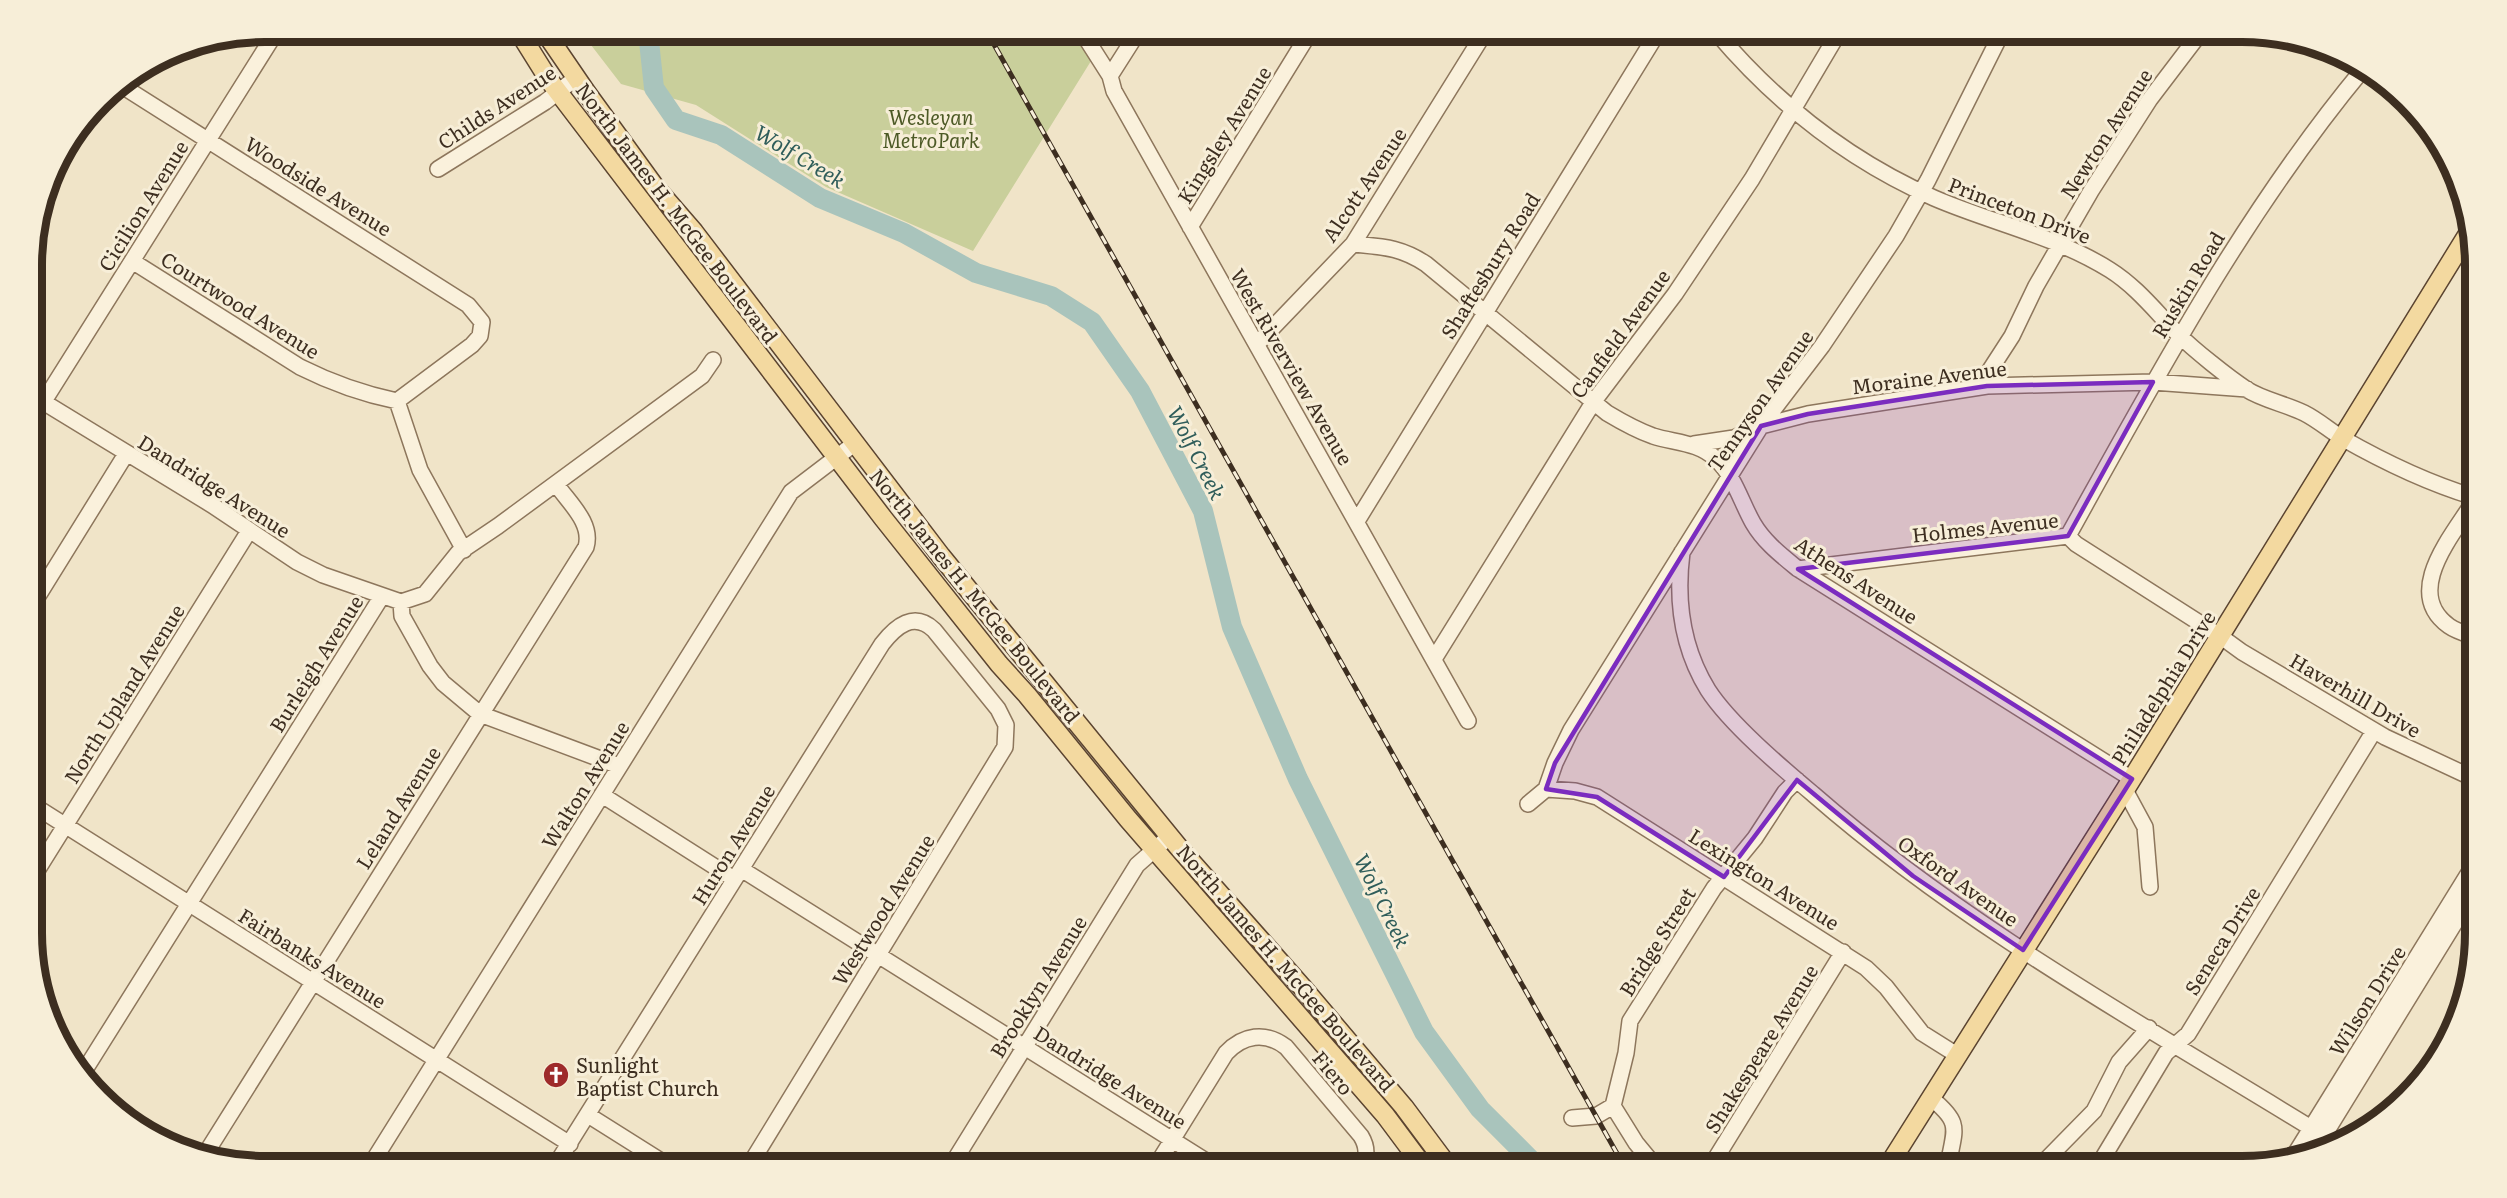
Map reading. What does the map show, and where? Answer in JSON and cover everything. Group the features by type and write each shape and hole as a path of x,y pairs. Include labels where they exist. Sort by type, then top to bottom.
{"main road":[{"name":"North James H. McGee Boulevard","path":"526,42 558,92 837,457 999,664 1027,694 1104,790 1244,954 1374,1102 1415,1156"},
{"name":"North James H. McGee Boulevard","path":"552,42 664,198 694,232 940,556 1170,836 1389,1090 1440,1156"},
{"name":"Philadelphia Drive","path":"1894,1156 2128,784 2464,241"}],"street":[{"name":"Cicilion Avenue","path":"42,392 132,261 270,42"},
{"name":"West Riverview Avenue","path":"1088,42 1110,76 1114,91 1468,721"},
{"path":"1110,76 1132,42"},
{"name":"Kingsley Avenue","path":"1190,227 1305,42"},
{"name":"Alcott Avenue","path":"1257,344 1353,244 1479,42"},
{"name":"Shaftesbury Road","path":"1357,521 1652,42"},
{"name":"Princeton Drive","path":"1725,42 1764,84 1794,110 1838,145 1876,169 1921,192 2060,244 2095,261 2126,281 2180,336 2247,389 2304,413 2343,438 2413,475 2465,495"},
{"name":"Canfield Avenue","path":"1434,659 1594,401 1712,242 1833,42"},
{"name":"Tennyson Avenue","path":"1546,789 1555,763 1571,730 1761,426 1822,346 1873,271 1921,192 1997,42"},
{"name":"Newton Avenue","path":"1979,387 2012,336 2060,244 2116,150 2150,99 2193,42"},
{"name":"Ruskin Road","path":"2068,536 2153,382 2265,197 2312,131 2358,75"},
{"name":"Childs Avenue","path":"438,169 576,78"},
{"name":"Woodside Avenue","path":"127,89 468,305 482,322 481,332 472,345 397,401"},
{"name":"Athens Avenue","path":"1353,244 1392,248 1413,255 1607,412 1638,430 1694,444 1718,461 1737,488 1763,538 1798,569 2128,784"},
{"name":"Courtwood Avenue","path":"132,261 300,368 350,389 397,401"},
{"path":"619,766 480,714 443,682 430,666 402,616 401,602 425,594 458,553 702,376 713,360"},
{"name":"Moraine Avenue","path":"1694,444 1734,438 1761,426 1808,414 1979,387 2153,382 2247,389"},
{"name":"Dandridge Avenue","path":"42,401 212,505 309,569 382,596"},
{"path":"397,401 420,470 464,550"},
{"name":"Walton Avenue","path":"376,1156 791,492 854,444"},
{"path":"42,589 126,454"},
{"name":"Leland Avenue","path":"209,1149 586,547 588,532 585,523 556,484"},
{"path":"2465,514 2436,563 2429,584 2430,596 2443,620 2453,629 2465,633"},
{"name":"North Upland Avenue","path":"42,863 249,531"},
{"name":"Holmes Avenue","path":"1798,569 2068,536 2076,544 2220,636"},
{"name":"Oxford Avenue","path":"1683,552 1678,580 1685,636 1695,667 1721,706 1797,780 1913,876 2023,950 2324,1136"},
{"name":"Burleigh Avenue","path":"87,1067 382,596 401,602"},
{"name":"Huron Avenue","path":"562,1156 892,631 910,620 930,626 968,672"},
{"name":"Haverhill Drive","path":"2220,636 2242,652 2374,731 2465,774"},
{"name":"Westwood Avenue","path":"755,1156 1005,747 1006,725 1002,716 968,672"},
{"name":"Seneca Drive","path":"2104,1156 2166,1053 2188,1034 2374,731"},
{"name":"Bridge Street","path":"1613,1106 1626,1053 1630,1021 1714,888 1755,838 1785,792 1797,780"},
{"path":"2128,784 2145,827 2150,887"},
{"path":"1528,804 1546,789"},
{"name":"Lexington Avenue","path":"1546,789 1575,791 1597,797 1843,952 1866,968 1886,987 1922,1033 1957,1055"},
{"name":"Dandridge Avenue","path":"602,795 879,955 1198,1156"},
{"name":"Fairbanks Avenue","path":"42,810 570,1144"},
{"name":"Brooklyn Avenue","path":"957,1156 1137,865 1170,836"},
{"name":"Wilson Drive","path":"2324,1136 2465,881"},
{"name":"Wilson Drive","path":"2324,1136 2465,906"},
{"name":"Shakespeare Avenue","path":"1718,1156 1843,952"},
{"path":"2050,1156 2094,1111 2119,1062 2149,1028"},
{"name":"Fiero","path":"1172,1140 1226,1053 1239,1041 1256,1036 1271,1038 1286,1047 1361,1136 1366,1145 1365,1156"},
{"path":"1931,1098 1948,1112 1954,1122 1949,1156"},
{"path":"1572,1118 1596,1116 1613,1106 1647,1156"},
{"path":"588,1115 653,1156"},
{"path":"1162,1156 1172,1140"}],"highlighted area":[{"path":"2153,382 2068,536 1798,569 2132,779 2023,950 1913,876 1797,780 1724,877 1597,797 1546,789 1555,763 1761,426 1808,414 1987,386"}],"green space":[{"name":"Wesleyan MetroPark","path":"589,42 1103,42 973,251 826,187 696,105 621,84"}],"waterway":[{"name":"Wolf Creek","path":"649,42 654,88 676,120 721,135 820,198 904,233 976,273 1051,296 1092,322 1140,391 1203,511 1232,627 1298,779 1424,1032 1480,1109 1527,1156"}],"railway":[{"path":"993,42 1618,1156"}],"place":[{"name":"Sunlight Baptist Church","path":"556,1075"}]}
